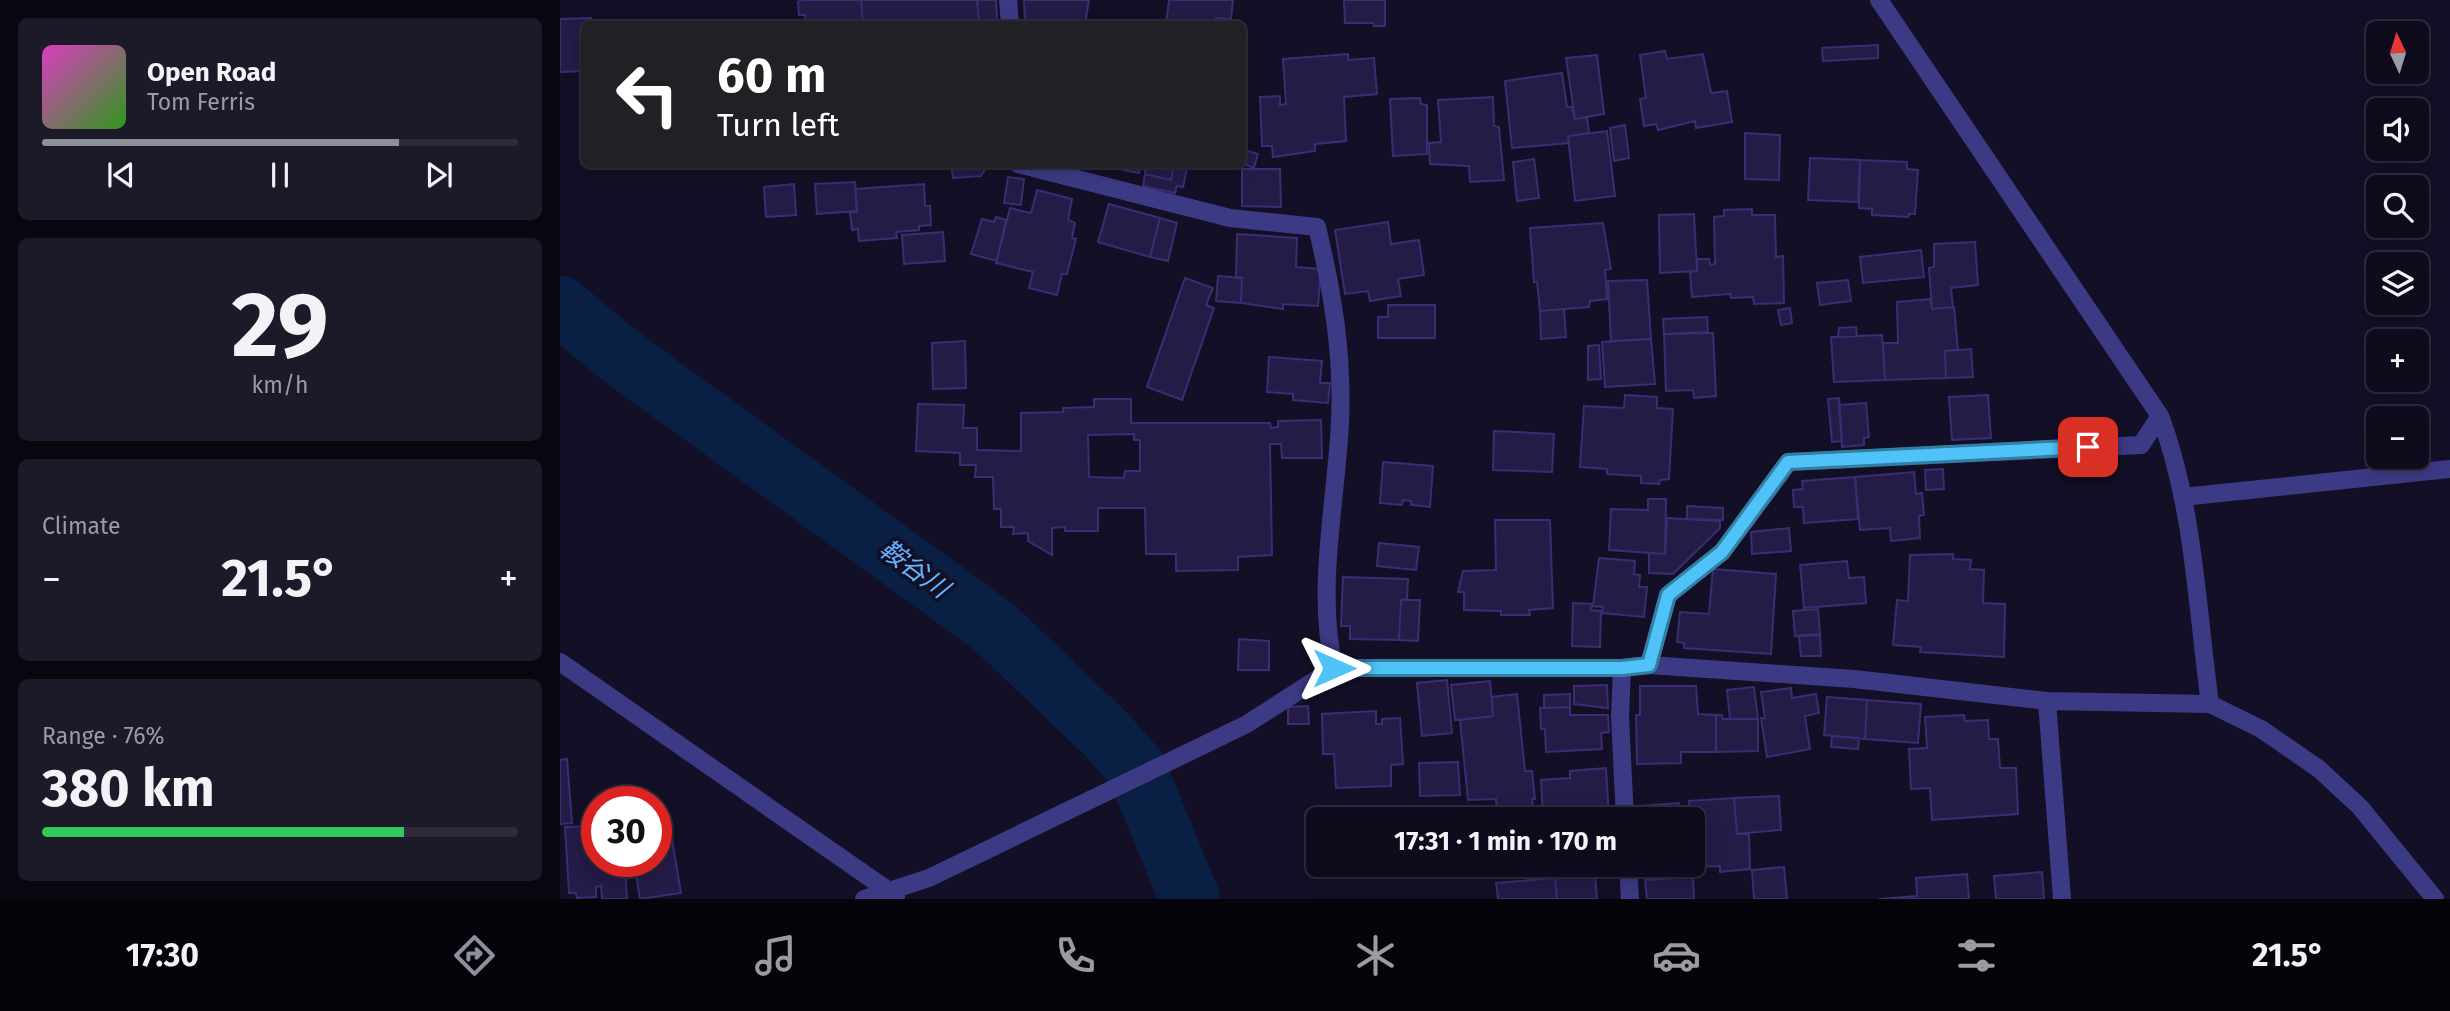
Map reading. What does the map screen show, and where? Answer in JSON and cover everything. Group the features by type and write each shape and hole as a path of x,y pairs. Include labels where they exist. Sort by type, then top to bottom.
{"street":[{"path":"1008,0 1010,21"},
{"path":"1879,0 2160,416 2174,452 2183,497 2210,704"},
{"path":"1034,168 1230,218 1317,227 1336,307 1340,367 1340,424 1326,633 1334,668"},
{"path":"1649,665 1668,595 1722,552 1788,462 2141,445 2160,416"},
{"path":"2183,497 2450,469"},
{"path":"560,662 894,895"},
{"path":"864,899 894,895 1247,724 1334,668 1622,668 1649,665 1854,679 2047,701 2210,704 2261,729 2319,769 2360,807 2435,899"},
{"path":"1622,668 1620,717 1624,807"},
{"path":"2047,701 2062,899"},
{"path":"1629,877 1630,899"}],"building":[{"path":"861,0 977,0 979,21 863,21"},
{"path":"861,0 863,21 806,21 805,15 799,15 798,2"},
{"path":"977,0 996,0 997,20 979,21"},
{"path":"1024,0 1089,0 1086,21 1025,21"},
{"path":"1169,0 1233,0 1231,19 1166,21"},
{"path":"1344,0 1385,0 1385,26 1345,23"},
{"path":"591,18 591,21 581,21 581,71 560,72 560,19"},
{"path":"1878,45 1878,58 1823,61 1822,48"},
{"path":"1665,51 1667,59 1703,54 1711,93 1727,91 1732,122 1696,128 1695,121 1658,130 1656,124 1644,126 1640,99 1646,98 1640,55"},
{"path":"1348,54 1348,60 1374,58 1377,94 1344,97 1346,141 1315,144 1315,151 1273,157 1272,146 1262,146 1260,97 1280,96 1280,105 1286,104 1283,59"},
{"path":"1597,55 1604,114 1575,119 1566,58"},
{"path":"1562,73 1567,107 1572,107 1575,119 1587,117 1589,133 1568,136 1569,143 1512,148 1505,81"},
{"path":"1493,97 1494,126 1499,127 1504,180 1470,182 1469,166 1430,164 1429,143 1441,142 1438,100"},
{"path":"1420,98 1421,104 1427,105 1427,154 1393,156 1390,99"},
{"path":"1625,125 1629,158 1614,161 1610,128"},
{"path":"1607,131 1615,196 1575,201 1568,136"},
{"path":"1745,133 1780,135 1779,180 1745,179"},
{"path":"1247,151 1258,154 1254,168 1246,165"},
{"path":"1810,158 1860,160 1858,202 1808,200"},
{"path":"1534,159 1539,198 1517,201 1513,162"},
{"path":"1860,160 1907,162 1907,169 1918,170 1915,214 1909,214 1908,217 1872,215 1872,209 1859,208"},
{"path":"952,168 985,168 981,176 953,178"},
{"path":"1124,168 1140,168 1139,173"},
{"path":"1146,168 1173,168 1171,180 1145,174"},
{"path":"1173,168 1187,168 1183,187 1177,186 1175,193 1143,186 1145,174 1171,180"},
{"path":"1242,169 1280,169 1281,207 1242,206"},
{"path":"1008,177 1024,179 1021,205 1004,203"},
{"path":"855,182 857,211 817,214 815,184"},
{"path":"794,184 796,215 766,217 764,187"},
{"path":"924,184 925,206 930,206 931,225 919,226 919,230 896,232 897,238 859,241 858,229 852,230 850,212 857,212 855,189"},
{"path":"1037,190 1072,199 1068,220 1075,223 1072,238 1076,239 1067,274 1062,274 1057,295 1029,288 1033,272 996,263 1010,208 1031,213"},
{"path":"1109,204 1160,218 1150,257 1098,242"},
{"path":"1752,209 1752,215 1775,215 1776,257 1783,256 1784,303 1754,304 1753,297 1731,298 1730,294 1692,297 1690,272 1697,271 1697,259 1709,259 1710,265 1715,264 1714,217 1724,216 1724,210"},
{"path":"1694,214 1697,271 1660,273 1659,215"},
{"path":"996,217 1006,220 997,261 971,254 982,219 994,222"},
{"path":"1160,218 1177,223 1168,261 1150,257"},
{"path":"1388,222 1391,244 1419,240 1424,275 1398,279 1401,296 1370,301 1368,291 1345,294 1335,230"},
{"path":"1603,223 1611,269 1605,270 1607,299 1590,301 1589,307 1540,311 1537,282 1534,282 1530,228"},
{"path":"943,232 945,261 904,264 902,235"},
{"path":"1237,234 1297,238 1296,267 1321,269 1318,306 1283,304 1283,309 1241,303 1242,278 1236,278"},
{"path":"1975,242 1978,285 1951,288 1953,307 1932,309 1929,268 1934,267 1934,244"},
{"path":"1921,250 1924,277 1863,283 1860,257"},
{"path":"1218,276 1242,278 1241,303 1216,301"},
{"path":"1185,278 1213,288 1206,305 1214,308 1182,400 1147,387"},
{"path":"1647,280 1651,339 1611,341 1608,281"},
{"path":"1848,280 1851,301 1820,305 1817,283"},
{"path":"1930,299 1932,309 1954,307 1958,350 1945,351 1946,378 1885,380 1883,343 1898,343 1897,302"},
{"path":"1388,305 1435,305 1435,338 1378,338 1378,317 1388,317"},
{"path":"1790,308 1792,323 1781,325 1778,310"},
{"path":"1564,309 1566,337 1541,339 1540,311"},
{"path":"1707,317 1708,332 1664,334 1663,319"},
{"path":"1856,327 1857,336 1838,337 1839,328"},
{"path":"1713,333 1716,396 1694,398 1693,390 1666,391 1664,334"},
{"path":"1882,335 1885,380 1834,382 1831,337"},
{"path":"1651,339 1655,384 1605,387 1602,342"},
{"path":"965,341 966,388 933,389 932,343"},
{"path":"1599,345 1601,379 1588,380 1588,346"},
{"path":"1971,349 1973,377 1946,378 1945,351"},
{"path":"1269,357 1322,361 1320,383 1330,383 1328,403 1293,400 1293,394 1267,392"},
{"path":"1625,395 1657,397 1657,408 1673,409 1669,479 1660,480 1659,484 1641,483 1641,476 1607,474 1607,469 1580,467 1584,406 1624,408"},
{"path":"1988,395 1991,438 1952,440 1949,397"},
{"path":"1839,398 1842,441 1832,442 1828,399"},
{"path":"1094,399 1131,399 1131,423 1270,423 1271,428 1278,427 1278,421 1321,420 1322,458 1282,458 1281,444 1270,444 1272,555 1238,557 1238,570 1176,571 1176,554 1146,554 1145,508 1098,508 1098,531 1065,531 1065,527 1052,528 1052,555 1028,541 1028,533 1013,534 1014,527 1001,527 1001,509 994,509 993,477 975,477 976,465 960,465 960,453 916,451 918,404 964,405 963,428 977,428 977,450 1021,451 1021,413 1063,412 1063,408 1094,407","holes":["1134,434 1134,440 1140,440 1140,471 1125,471 1124,478 1089,477 1088,435"]},
{"path":"1866,403 1869,437 1864,438 1864,445 1842,447 1839,405"},
{"path":"1494,431 1554,434 1552,472 1493,470"},
{"path":"1383,462 1433,466 1430,507 1411,505 1412,501 1403,500 1402,505 1380,503"},
{"path":"1943,469 1944,489 1926,490 1925,470"},
{"path":"1914,472 1916,494 1922,493 1924,515 1919,516 1920,538 1891,541 1890,528 1860,530 1855,477"},
{"path":"1855,477 1858,519 1804,523 1803,507 1794,507 1793,490 1803,489 1802,481"},
{"path":"1648,499 1666,499 1665,554 1609,550 1611,509 1648,510"},
{"path":"1687,506 1723,508 1723,520 1687,519"},
{"path":"1667,518 1720,521 1720,528 1673,574 1649,573 1649,553 1665,554"},
{"path":"1495,520 1550,520 1553,608 1529,610 1530,615 1501,615 1501,611 1464,610 1464,592 1458,592 1463,571 1496,570"},
{"path":"1789,528 1791,551 1752,554 1751,532"},
{"path":"1379,543 1419,547 1416,570 1377,566"},
{"path":"1953,554 1953,559 1971,560 1970,569 1984,570 1983,603 2005,604 2004,657 1920,652 1921,647 1893,645 1897,600 1908,601 1910,555"},
{"path":"1599,558 1635,561 1634,574 1640,575 1639,587 1647,587 1644,617 1602,613 1603,607 1593,606"},
{"path":"1847,561 1849,578 1864,577 1866,603 1804,608 1800,565"},
{"path":"1713,569 1776,574 1771,654 1684,648 1684,643 1677,642 1680,612 1709,614"},
{"path":"1343,577 1408,579 1407,599 1401,600 1399,640 1350,639 1350,626 1341,626"},
{"path":"1401,600 1420,600 1418,641 1399,640"},
{"path":"1573,603 1592,604 1591,610 1601,611 1600,647 1572,646"},
{"path":"1818,609 1820,634 1795,636 1793,611"},
{"path":"1820,635 1821,656 1801,656 1799,636"},
{"path":"1239,639 1269,641 1269,670 1238,670"},
{"path":"1447,680 1452,733 1422,736 1417,683"},
{"path":"1490,681 1493,716 1455,720 1451,685"},
{"path":"1607,685 1608,708 1574,704 1574,686"},
{"path":"1640,686 1696,686 1698,714 1716,715 1716,752 1681,752 1681,763 1637,764 1636,715 1640,715"},
{"path":"1754,687 1758,719 1730,719 1727,690"},
{"path":"1791,688 1792,698 1816,694 1819,713 1805,716 1810,749 1767,757 1761,718 1765,718 1761,692"},
{"path":"1517,694 1525,771 1532,771 1535,799 1532,799 1533,807 1497,807 1496,799 1468,800 1460,720 1493,716 1492,697"},
{"path":"1570,694 1570,707 1544,708 1544,695"},
{"path":"1827,697 1867,700 1865,739 1824,735"},
{"path":"1867,700 1921,704 1918,743 1865,739"},
{"path":"1308,706 1309,724 1288,724 1288,707"},
{"path":"1570,707 1570,715 1608,715 1609,732 1601,733 1602,749 1546,752 1545,729 1541,729 1540,708"},
{"path":"1376,711 1376,724 1382,724 1382,719 1400,718 1403,764 1391,765 1391,786 1336,788 1334,754 1323,754 1322,714"},
{"path":"1716,715 1722,715 1723,719 1758,719 1758,751 1716,752"},
{"path":"1964,715 1965,721 1988,720 1989,739 1998,739 2000,768 2016,768 2018,814 1932,820 1930,788 1911,789 1909,749 1927,748 1925,717"},
{"path":"1832,736 1859,738 1858,749 1831,747"},
{"path":"567,759 572,823 560,824 560,760"},
{"path":"1458,762 1460,795 1420,796 1419,763"},
{"path":"1606,768 1608,807 1542,807 1541,780 1570,778 1570,771"},
{"path":"1779,796 1781,830 1737,834 1734,798"},
{"path":"1734,798 1737,834 1749,834 1750,869 1720,872 1720,866 1705,867 1705,807 1689,807 1689,801"},
{"path":"1679,803 1680,807 1639,807"},
{"path":"581,826 581,877 626,877 627,899 602,899 601,886 596,887 596,897 577,898 576,893 569,893 565,827"},
{"path":"672,839 681,893 640,899 637,877 672,877"},
{"path":"1784,867 1787,899 1754,899 1752,870"},
{"path":"2042,872 2044,899 1996,899 1994,876"},
{"path":"1967,874 1969,899 1879,899 1917,896 1916,878"},
{"path":"1595,877 1597,899 1557,899 1555,878"},
{"path":"1693,877 1694,899 1647,899 1645,880"},
{"path":"1555,878 1557,899 1498,899 1496,883"}],"waterway":[{"name":"鞍谷川","path":"560,306 623,358 994,627 1107,735 1136,768 1190,899"}],"route":[{"path":"1334,668 1622,668 1649,665 1668,595 1722,552 1788,462 1822,458 2088,447"}]}
